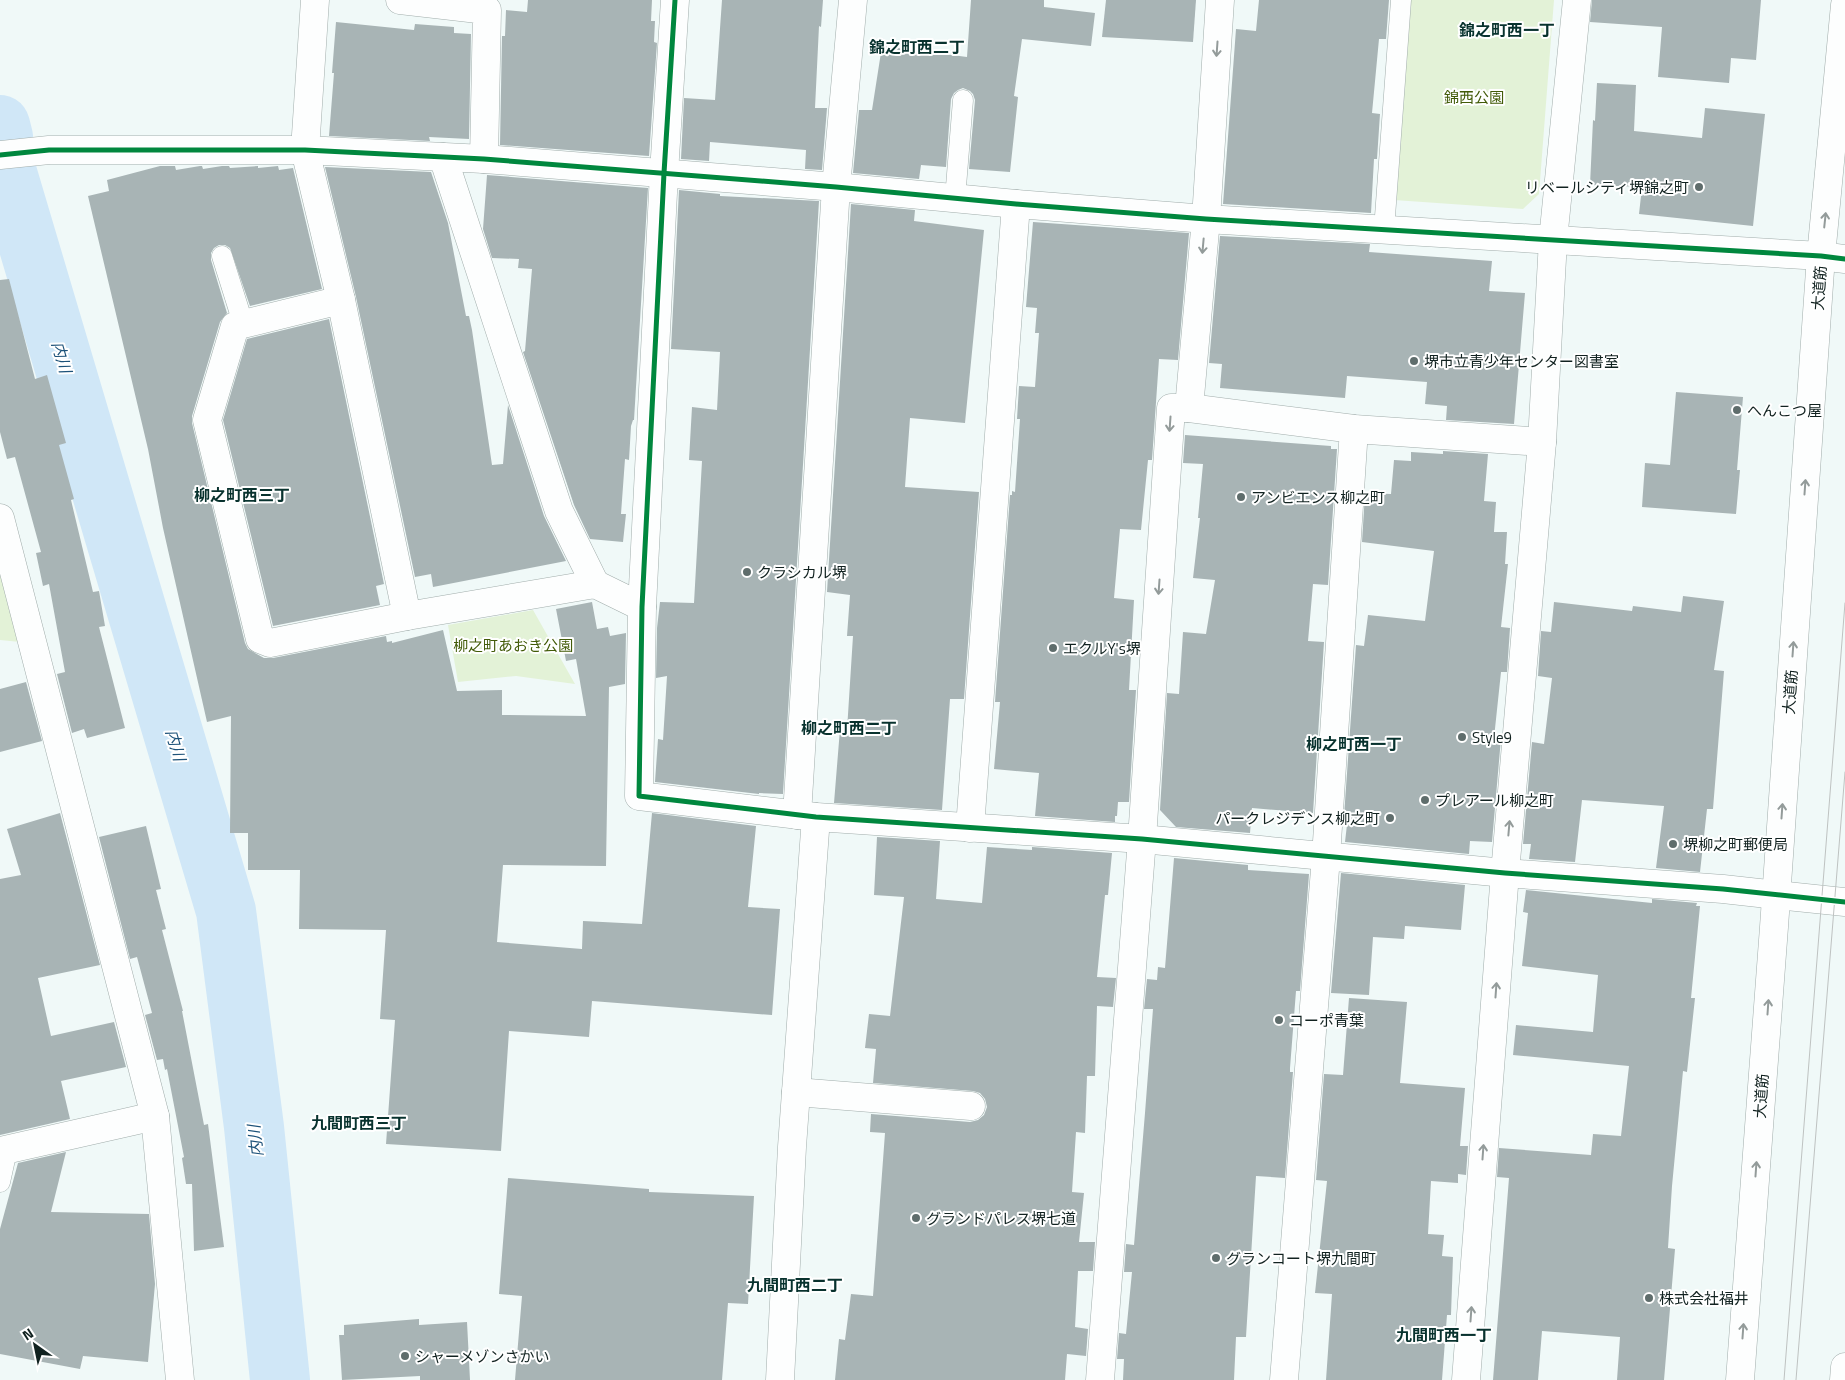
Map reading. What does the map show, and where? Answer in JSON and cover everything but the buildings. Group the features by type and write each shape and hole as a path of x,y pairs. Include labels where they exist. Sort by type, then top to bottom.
{"street":[{"path":"315,0 305,150 341,300 407,616"},
{"path":"400,0 487,10 484,159"},
{"path":"675,0 664,174 642,607 638,796 807,816 1142,839 1505,873 1723,889 1845,902"},
{"path":"780,1380 796,1092 836,187 853,0"},
{"path":"1189,408 1206,219 1220,0"},
{"path":"1466,1380 1505,873 1542,442 1553,240 1577,0"},
{"name":"大道筋","path":"1740,1380 1777,895 1833,257 1845,5"},
{"path":"0,155 50,150 305,150 484,159 1206,219 1833,257"},
{"path":"443,157 559,511 595,584"},
{"path":"970,828 1016,204"},
{"path":"341,300 235,326 207,420 260,639 270,643 407,616 595,584 642,607"},
{"path":"1100,1380 1142,839 1171,408 1189,408 1354,429 1542,442"},
{"path":"1284,1380 1326,857 1354,429"},
{"path":"0,518 155,1116 180,1380"},
{"path":"796,1092 971,1106"},
{"path":"3,1150 155,1116"},
{"path":"1844,1380 1845,1368"}],"lane":[{"path":"1384,230 1401,0"},
{"path":"955,199 963,100"},
{"path":"222,256 243,323"},
{"path":"0,1182 3,1150"}],"green space":[{"name":"錦西公園","path":"1409,0 1554,0 1539,194 1523,209 1394,200"},
{"path":"0,560 20,642 0,640"},
{"name":"柳之町あおき公園","path":"533,610 575,684 516,676 458,682 448,625"}],"waterway":[{"name":"内川","path":"0,125 7,173 226,911 254,1127 280,1380"}],"tram line":[{"path":"1784,1380 1845,603"},
{"path":"1796,1380 1845,772"}],"cycle path":[{"path":"675,0 664,173 642,607 639,796 816,817 1142,839 1505,873 1723,889 1845,902"},
{"path":"0,155 49,150 305,150 484,159 1206,219 1845,259"}],"place":[{"name":"リベールシティ堺錦之町","path":"1699,187"},
{"name":"堺市立青少年センター図書室","path":"1414,361"},
{"name":"へんこつ屋","path":"1737,410"},
{"name":"アンビエンス柳之町","path":"1241,497"},
{"name":"クラシカル堺","path":"747,572"},
{"name":"エクルY's堺","path":"1053,648"},
{"name":"Style9","path":"1462,737"},
{"name":"プレアール柳之町","path":"1425,800"},
{"name":"パークレジデンス柳之町","path":"1390,818"},
{"name":"堺柳之町郵便局","path":"1673,844"},
{"name":"コーポ青葉","path":"1279,1020"},
{"name":"グランドパレス堺七道","path":"916,1218"},
{"name":"グランコート堺九間町","path":"1216,1258"},
{"name":"株式会社福井","path":"1649,1298"},
{"name":"シャーメゾンさかい","path":"405,1356"}],"district":[{"name":"錦之町西一丁","path":"1507,30"},
{"name":"錦之町西二丁","path":"917,47"},
{"name":"柳之町西三丁","path":"242,495"},
{"name":"柳之町西二丁","path":"849,728"},
{"name":"柳之町西一丁","path":"1354,744"},
{"name":"九間町西三丁","path":"359,1123"},
{"name":"九間町西二丁","path":"795,1285"},
{"name":"九間町西一丁","path":"1444,1335"}]}
